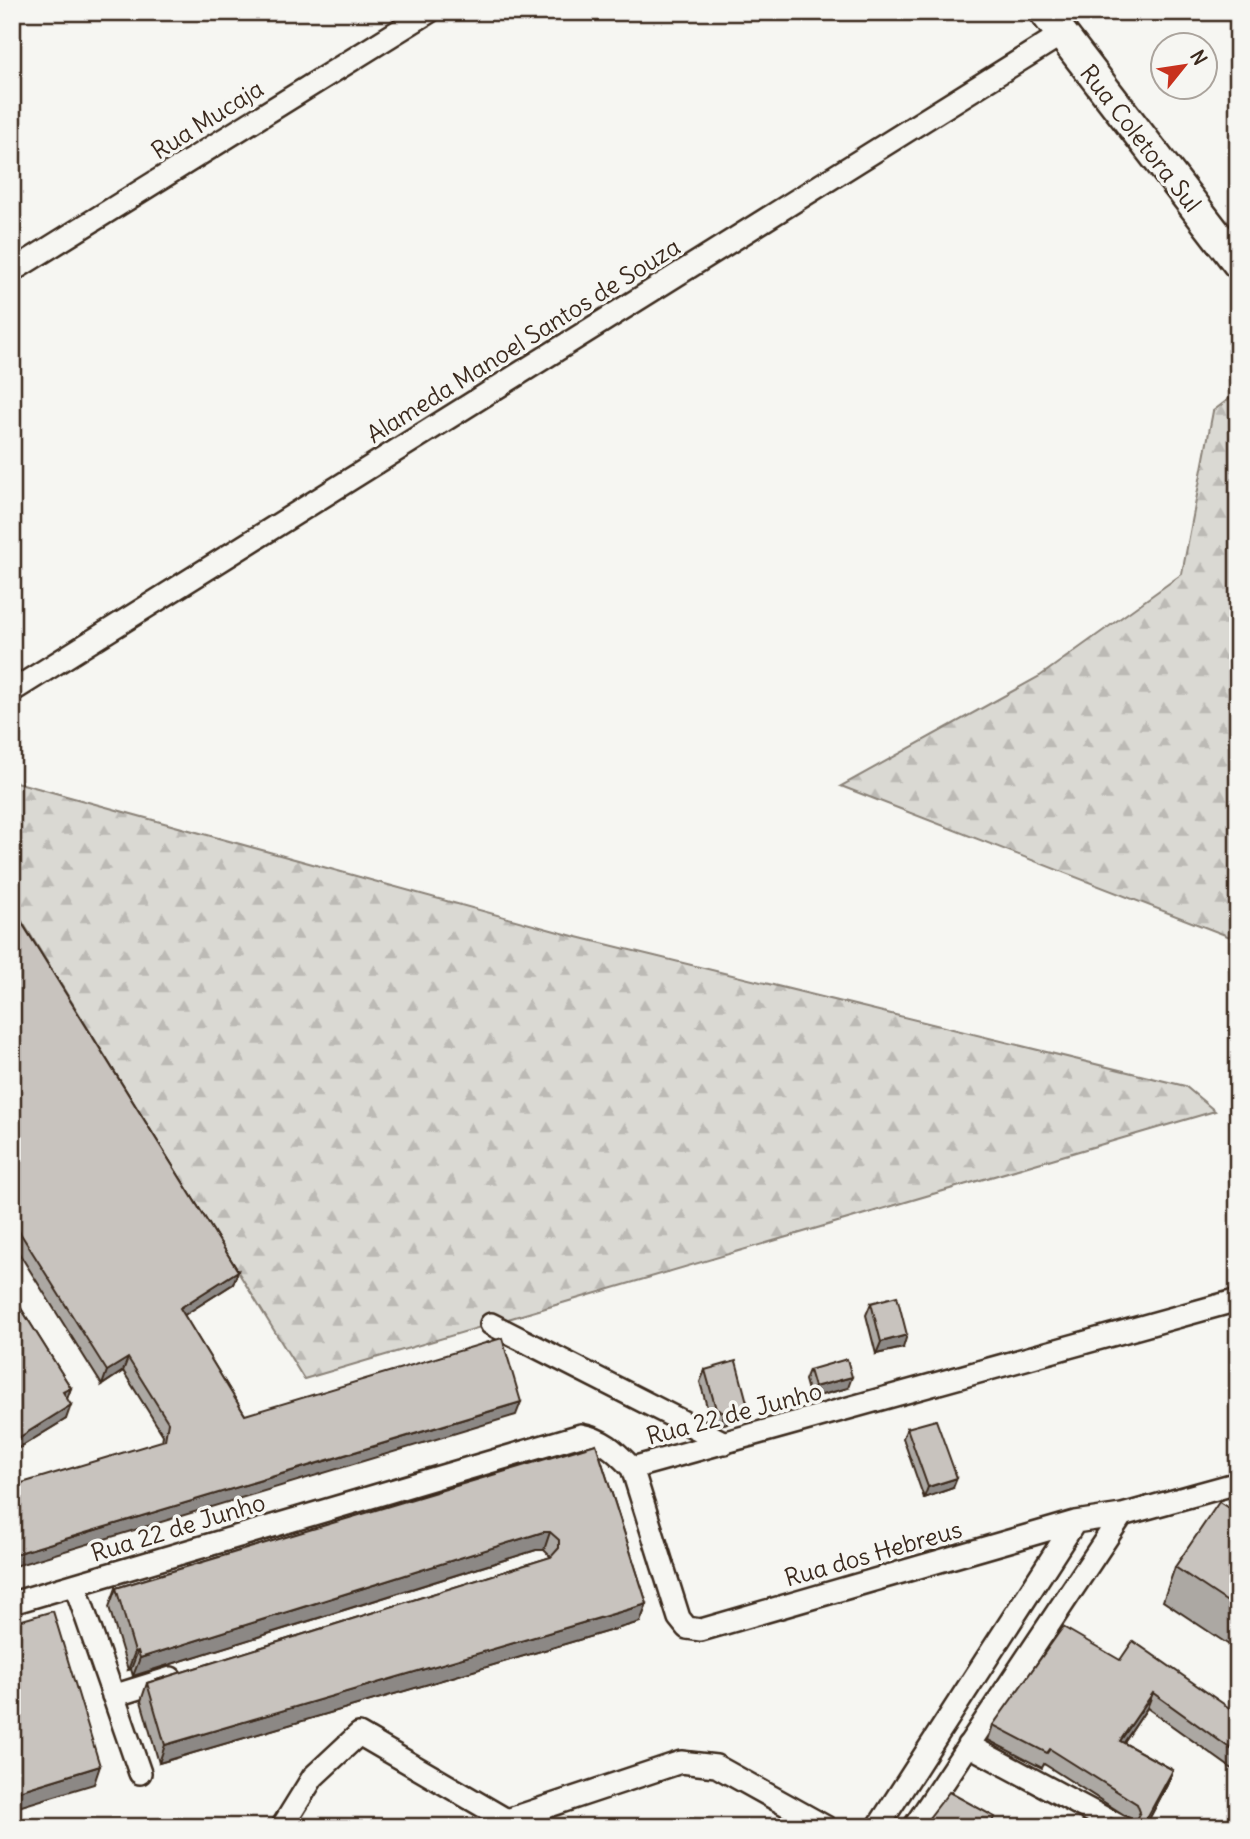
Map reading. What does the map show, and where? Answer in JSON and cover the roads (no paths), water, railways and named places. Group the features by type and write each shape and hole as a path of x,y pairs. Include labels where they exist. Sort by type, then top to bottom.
{"street":[{"name":"Rua Mucaja","path":"12,271 429,12"},
{"name":"Rua Coletora Sul","path":"1053,23 1238,263"},
{"name":"Alameda Manoel Santos de Souza","path":"12,691 1053,23"},
{"name":"Rua 22 de Junho","path":"12,1603 581,1435 594,1437 613,1449 632,1468 1238,1300"},
{"path":"491,1324 724,1443"},
{"name":"Rua dos Hebreus","path":"632,1468 679,1618 687,1629 701,1630 1075,1522 1122,1515 1238,1483"},
{"path":"914,1827 1122,1515"},
{"path":"878,1827 1075,1522"},
{"path":"75,1585 141,1773"},
{"path":"113,1696 193,1672"},
{"path":"282,1827 313,1777 359,1734 513,1823 681,1762 716,1766 826,1827"},
{"path":"968,1745 1121,1827"}]}
